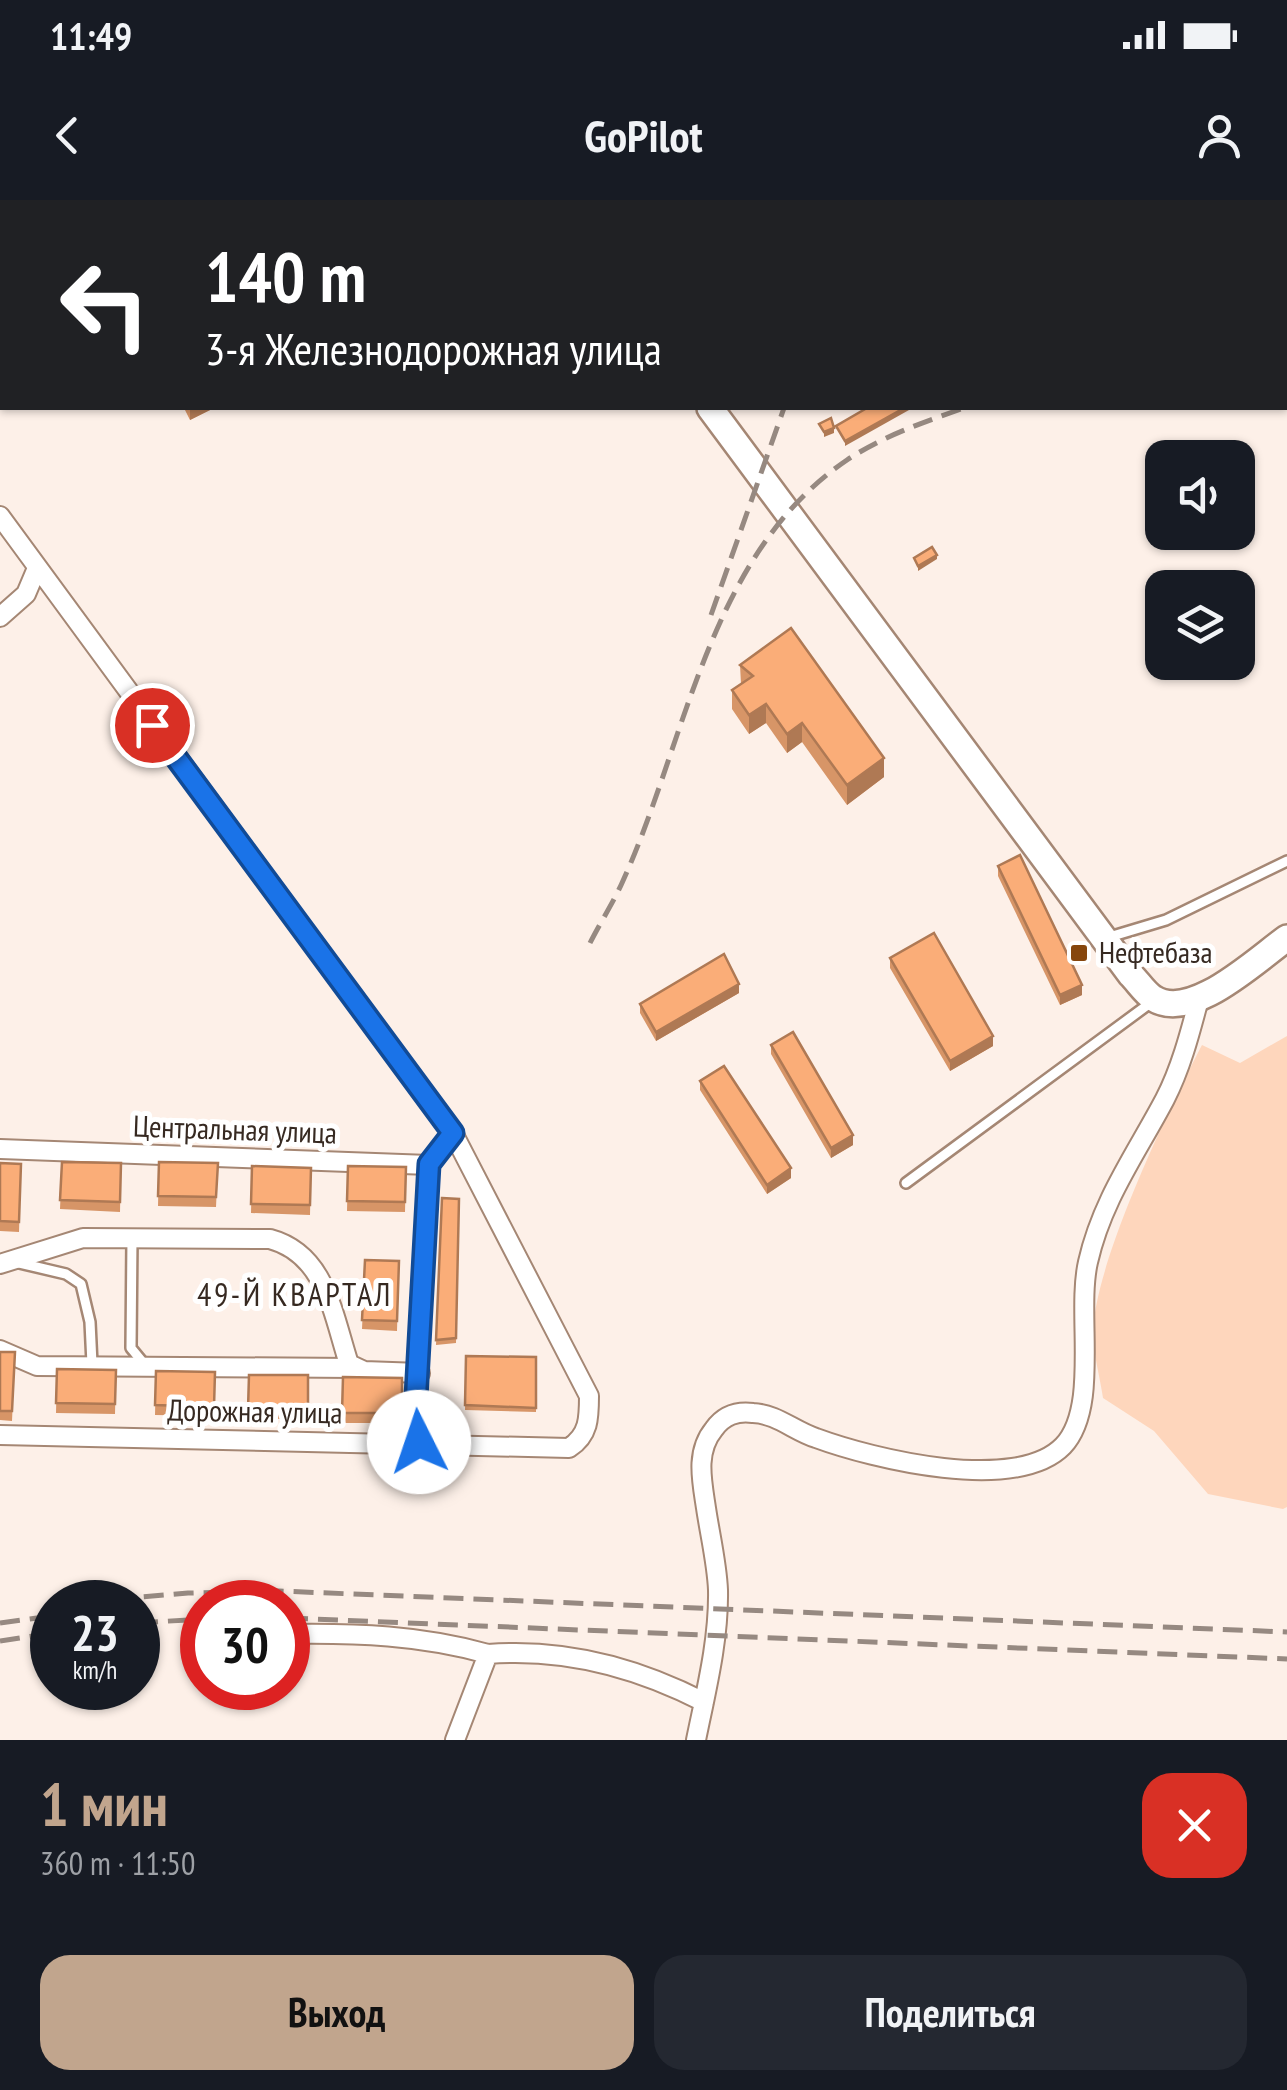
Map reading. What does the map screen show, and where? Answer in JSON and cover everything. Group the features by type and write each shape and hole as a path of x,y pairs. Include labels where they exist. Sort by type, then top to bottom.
{"street":[{"path":"711,410 1103,938 1155,1000 1179,1005 1199,999 1287,938"},
{"path":"0,516 453,1133 429,1164 415,1418 419,1442"},
{"path":"0,617 26,594 36,568"},
{"path":"696,1740 718,1590 699,1465 711,1431 724,1417 757,1412 813,1438 963,1470 1042,1462 1064,1445 1078,1426 1083,1402 1082,1324 1087,1264 1109,1195 1178,1070 1199,999"},
{"name":"Дорожная улица","path":"0,1435 569,1448 585,1434 589,1396 453,1133"},
{"name":"Центральная улица","path":"0,1150 429,1164"},
{"path":"7,1263 83,1238 270,1239 298,1249 324,1288 348,1364 354,1368"},
{"path":"0,1350 37,1366 354,1368 420,1374"},
{"path":"310,1633 359,1632 448,1642 488,1654 579,1657 653,1676 704,1702"},
{"path":"455,1740 488,1654"}],"lane":[{"path":"1103,938 1166,920 1287,860"},
{"path":"906,1183 1155,1000"},
{"path":"132,1238 131,1348 148,1366"},
{"path":"7,1263 66,1274 80,1284 90,1322 92,1364"}],"shaded area":[{"path":"1287,1036 1287,1507 1283,1509 1208,1494 1154,1431 1103,1398 1093,1336 1096,1307 1118,1231 1202,1045 1240,1063"}],"building":[{"path":"864,410 900,410 845,441 836,426"},
{"path":"831,418 834,428 824,432 819,424"},
{"path":"932,547 937,555 918,566 914,558"},
{"path":"791,628 884,758 847,785 802,723 787,734 766,704 749,715 732,690 753,676 740,665"},
{"path":"1020,855 1082,985 1060,995 998,866"},
{"path":"934,933 993,1036 950,1061 890,958"},
{"path":"724,954 739,984 656,1032 640,1004"},
{"path":"793,1032 853,1135 831,1148 771,1045"},
{"path":"724,1066 791,1168 767,1185 700,1081"},
{"path":"62,1162 121,1163 120,1202 60,1200"},
{"path":"159,1162 218,1163 216,1197 158,1196"},
{"path":"0,1163 21,1164 19,1222 0,1221"},
{"path":"252,1166 311,1168 310,1205 251,1204"},
{"path":"348,1166 406,1167 405,1202 347,1201"},
{"path":"442,1198 459,1199 456,1338 436,1340"},
{"path":"365,1260 399,1261 397,1321 362,1320"},
{"path":"0,1352 15,1352 12,1411 0,1411"},
{"path":"466,1356 536,1357 536,1408 465,1405"},
{"path":"57,1369 116,1370 115,1404 56,1403"},
{"path":"156,1371 215,1372 214,1407 155,1405"},
{"path":"249,1375 308,1375 308,1409 248,1409"},
{"path":"343,1377 402,1378 402,1413 342,1413"}],"railway":[{"path":"711,615 783,410"},
{"path":"590,943 645,828 707,654 732,598 762,546 800,499 847,460 889,437 958,410"},
{"path":"160,1595 279,1591 1287,1632"},
{"path":"0,1623 30,1619"},
{"path":"310,1619 1287,1659"},
{"path":"160,1622 180,1620"},
{"path":"0,1641 30,1636"}],"place":[{"name":"Нефтебаза","path":"1079,953"}],"district":[{"name":"49-Й КВАРТАЛ","path":"295,1295"}],"route":[{"path":"152,725 453,1133 429,1164 415,1418 419,1442"}]}
